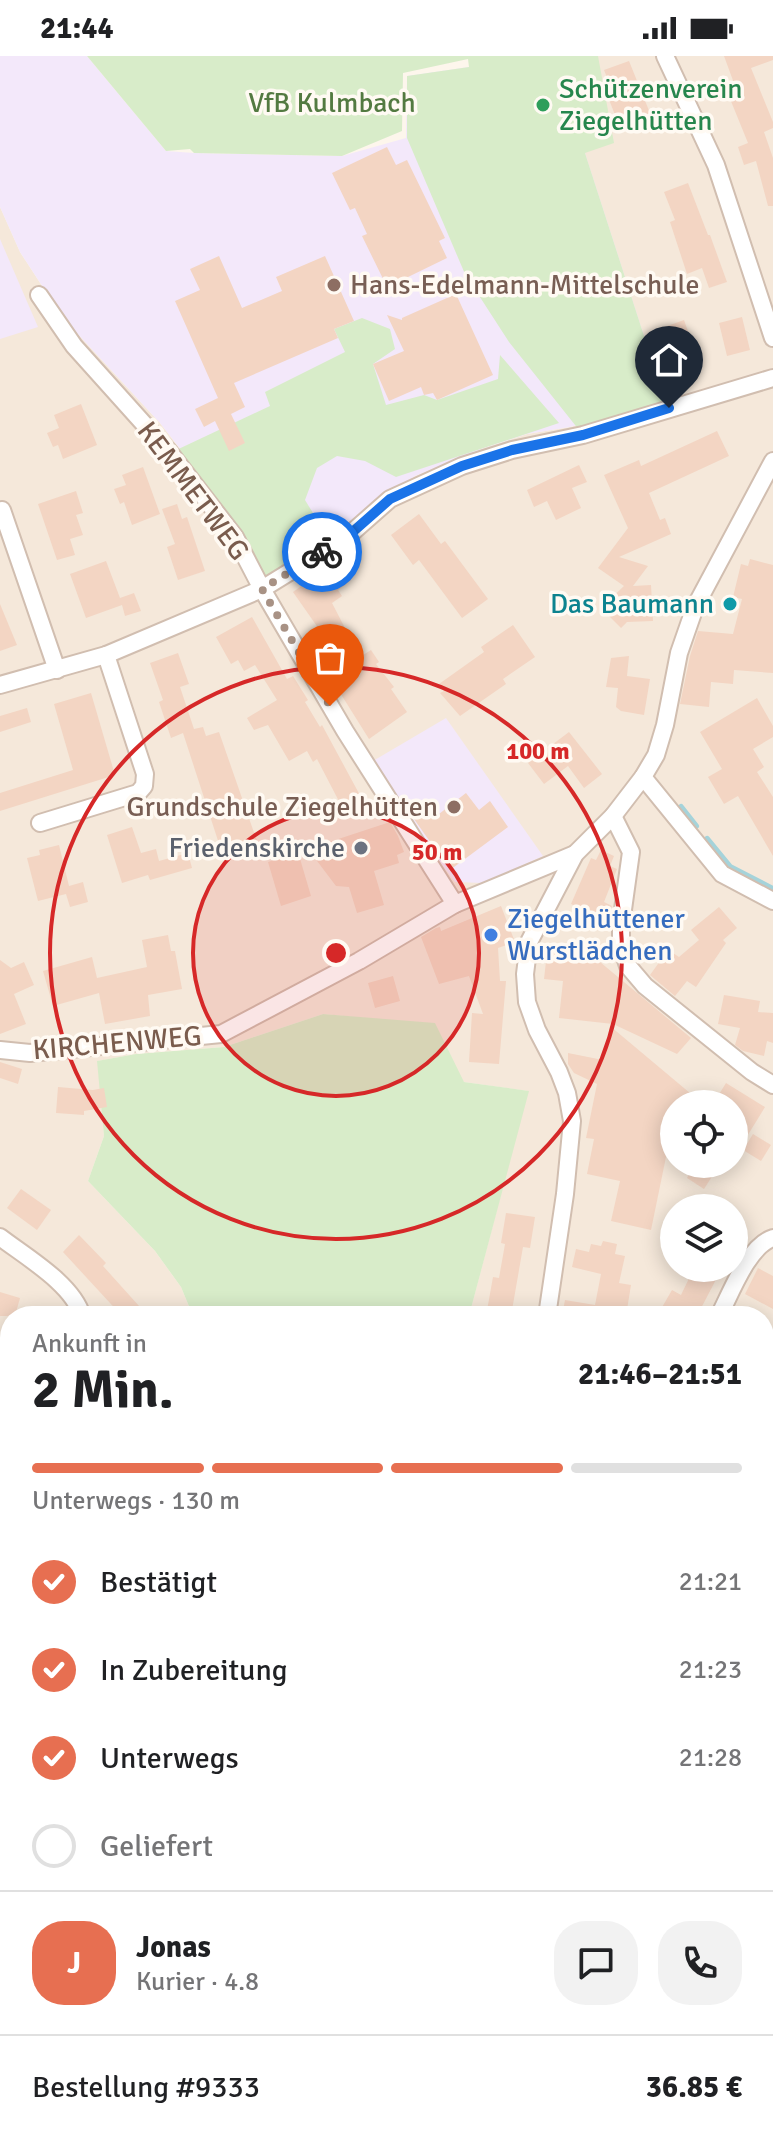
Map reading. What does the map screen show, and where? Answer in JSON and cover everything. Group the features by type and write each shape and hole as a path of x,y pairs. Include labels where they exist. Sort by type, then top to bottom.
{"street":[{"path":"665,56 716,165 773,338"},
{"name":"KEMMETWEG","path":"39,295 74,346 170,453 235,537 345,731 455,904"},
{"path":"0,685 106,655 262,589 348,536 390,499 462,466 512,450 583,435 773,378"},
{"path":"548,1306 572,1121 567,1093 527,1002 525,974 529,942 575,854 613,816 656,755 679,653 695,607 767,486 773,461"},
{"path":"2,510 57,670"},
{"path":"40,823 138,793 144,786 145,774 106,655"},
{"path":"643,777 722,874 773,901"},
{"path":"613,816 631,852 621,924 623,957 628,966 645,986 752,1072 773,1085"},
{"name":"KIRCHENWEG","path":"0,1050 30,1053 221,1034 359,961 455,904 575,854"},
{"path":"0,1237 67,1289 79,1306"},
{"path":"724,1306 753,1252 773,1238"}],"shaded area":[{"name":"Hans-Edelmann-Mittelschule","path":"0,56 87,56 166,151 194,153 342,156 406,138 407,76 469,67 585,153 665,401 570,427 527,434 415,476 287,565 209,486 160,423 63,318 20,252 0,207"},
{"path":"469,56 773,56 773,1306 472,1306 528,1091 464,1082 364,1018 323,1014 224,1047 136,1054 98,1061 104,1136 88,1181 155,1251 181,1287 189,1306 0,1306 0,207 20,252 63,318 160,423 209,486 334,535 415,476 527,434 570,427 665,401"},
{"path":"0,239 38,327 0,339"},
{"name":"Grundschule Ziegelhütten","path":"446,718 543,856 483,883 455,882 420,835 373,761"}],"green space":[{"name":"VfB Kulmbach","path":"87,56 598,56 614,143 585,153 665,401 583,435 509,342 465,274 407,138 407,76 469,67 468,59 403,73 402,131 342,156 194,153 190,149 166,151"},
{"path":"362,318 390,329 395,349 373,364 386,405 424,395 437,400 498,379 500,355 559,423 396,477 365,461 337,456 317,468 305,500 329,539 262,589 170,453 270,406 265,392 345,352 334,329"},
{"path":"323,1014 435,1023 464,1082 529,1091 472,1306 189,1306 181,1287 155,1251 88,1181 104,1136 97,1061 136,1054 224,1047"}],"building":[{"path":"724,56 773,56 773,60 751,68 773,122 773,128 764,132 773,158 773,206 768,206 756,161 744,165 738,147 748,143 726,89 735,86"},
{"path":"629,61 652,118 621,130 604,87 610,85 604,70"},
{"path":"387,147 396,165 407,160 445,238 439,241 447,258 408,277 410,281 389,291 362,236 367,234 355,208 350,210 332,173"},
{"path":"688,183 727,282 709,288 702,268 687,274 670,222 675,220 664,192"},
{"path":"219,256 242,308 282,291 276,277 325,256 354,321 334,329 338,338 234,383 245,407 231,414 245,443 229,451 215,421 204,427 195,409 218,398 175,301 200,290 190,269"},
{"path":"456,294 493,375 437,400 433,393 424,395 421,387 389,401 373,364 404,351 387,315 402,320"},
{"path":"742,317 750,350 727,356 719,323"},
{"path":"684,320 699,363 676,371 666,343 661,345 656,330"},
{"path":"81,404 97,445 63,459 58,445 53,447 47,433 59,428 54,415"},
{"path":"717,431 729,456 649,493 660,520 665,518 671,534 619,557 648,566 633,586 651,585 653,621 627,622 621,628 601,608 624,586 598,568 628,528 604,475 639,460 641,466"},
{"path":"579,465 587,482 572,488 581,508 556,520 547,501 534,507 527,490"},
{"path":"143,467 160,514 132,525 124,502 120,504 114,489 126,485 122,475"},
{"path":"76,491 83,513 76,515 83,535 70,539 75,555 57,560 38,504"},
{"path":"177,504 182,519 187,517 205,571 178,580 167,547 175,544 162,509"},
{"path":"419,514 441,544 445,541 488,599 462,618 419,560 413,565 391,535"},
{"path":"750,559 773,565 773,673 734,670 733,684 711,682 709,707 680,704 698,631 733,634 742,599 733,597 741,564 748,566"},
{"path":"106,561 120,598 134,593 141,611 125,616 122,605 86,618 70,574"},
{"path":"342,568 351,580 338,590 342,596 332,603 360,657 371,650 379,662 376,664 394,687 391,689 407,712 369,739 307,640 321,632 293,592 324,570 329,578"},
{"path":"0,604 17,645 0,651"},
{"path":"252,617 287,679 293,676 308,700 305,702 320,727 322,725 362,799 343,809 317,759 313,762 307,751 289,761 268,725 254,730 247,718 277,700 255,665 244,671 238,660 231,664 216,637"},
{"path":"513,625 535,657 503,679 506,684 460,716 440,693 444,691 439,684 484,652 481,647"},
{"path":"178,653 189,684 180,687 194,729 203,727 206,736 219,732 257,841 222,853 183,733 171,738 159,702 163,700 150,663"},
{"path":"629,656 627,676 650,679 644,715 621,711 616,707 618,688 606,687 611,658"},
{"path":"91,693 115,775 0,811 0,793 73,770 54,704"},
{"path":"757,698 773,726 773,737 753,749 764,767 757,772 773,797 773,856 738,796 724,804 708,777 722,769 700,732"},
{"path":"27,708 31,722 0,732 0,716"},
{"path":"569,732 602,774 584,788 568,766 544,784 528,763"},
{"path":"466,793 479,810 490,801 508,827 450,870 414,819 432,805 439,814"},
{"path":"390,822 404,852 397,855 399,863 374,871 384,905 357,913 349,887 336,886 308,849"},
{"path":"132,827 141,853 156,849 159,861 188,853 192,868 150,880 148,875 122,883 107,835"},
{"path":"59,845 69,886 83,882 88,902 70,907 66,894 38,901 27,858 40,855 39,850"},
{"path":"601,850 614,856 610,866 617,869 604,902 612,906 604,930 582,921 586,911 571,904 591,858 596,860"},
{"path":"298,852 311,896 281,906 268,862"},
{"path":"501,906 515,942 498,948 500,981 506,981 499,1064 469,1062 472,1013 483,1014 469,976 439,984 421,937 436,928 440,927 441,931"},
{"path":"719,907 737,928 723,940 726,943 696,987 687,981 675,996 650,975 663,957 668,958 670,951 679,957 699,940 691,930"},
{"path":"168,935 171,951 175,951 182,989 148,995 150,1016 105,1024 99,993 53,1006 43,971 92,957 97,978 147,967 142,940"},
{"path":"548,944 571,947 570,957 600,962 691,1038 677,1054 613,1024 559,1018 563,981 544,979"},
{"path":"0,960 11,968 24,962 34,985 14,994 26,1024 0,1034"},
{"path":"393,976 400,1001 375,1008 368,983"},
{"path":"724,995 760,1001 758,1012 773,1013 773,1043 767,1041 764,1056 743,1051 735,1045 740,1028 718,1024"},
{"path":"610,1026 686,1090 660,1090 662,1178 651,1230 611,1221 620,1181 587,1174 594,1139 586,1138 597,1084 574,1073 568,1064 568,1053 603,1060"},
{"path":"0,1062 22,1069 18,1084 0,1078"},
{"path":"726,1083 737,1090 722,1090"},
{"path":"58,1087 104,1088 107,1107 84,1111 84,1115 56,1113"},
{"path":"748,1097 765,1107 748,1135"},
{"path":"753,1134 771,1145 761,1161 748,1153 748,1142"},
{"path":"687,1178 711,1178 704,1189"},
{"path":"21,1189 51,1210 37,1230 7,1208"},
{"path":"506,1213 535,1217 530,1248 523,1247 513,1306 488,1306 493,1277 499,1278 505,1244 501,1243"},
{"path":"79,1235 106,1263 103,1266 139,1306 113,1306 63,1252"},
{"path":"603,1241 617,1244 615,1254 625,1256 619,1283 631,1285 628,1306 564,1306 565,1300 595,1305 601,1274 572,1267 576,1249 589,1252 591,1244 601,1246"},
{"path":"758,1268 773,1276 773,1306 745,1294"},
{"path":"687,1282 715,1282 702,1306 663,1306 672,1290 681,1295"},
{"path":"0,1292 20,1298 18,1306 0,1306"}],"waterway":[{"path":"681,807 696,826"},
{"path":"707,839 730,867 773,889"}],"way so far":[{"path":"322,552 262,589 330,706"}],"place":[{"name":"Schützenverein Ziegelhütten","path":"543,105"},
{"name":"Hans-Edelmann-Mittelschule","path":"334,285"},
{"name":"Das Baumann","path":"730,604"},
{"name":"Grundschule Ziegelhütten","path":"454,807"},
{"name":"Friedenskirche","path":"361,848"},
{"name":"Ziegelhüttener Wurstlädchen","path":"491,935"}],"route":[{"path":"322,552 348,536 390,499 462,466 512,450 583,435 669,408"}]}
